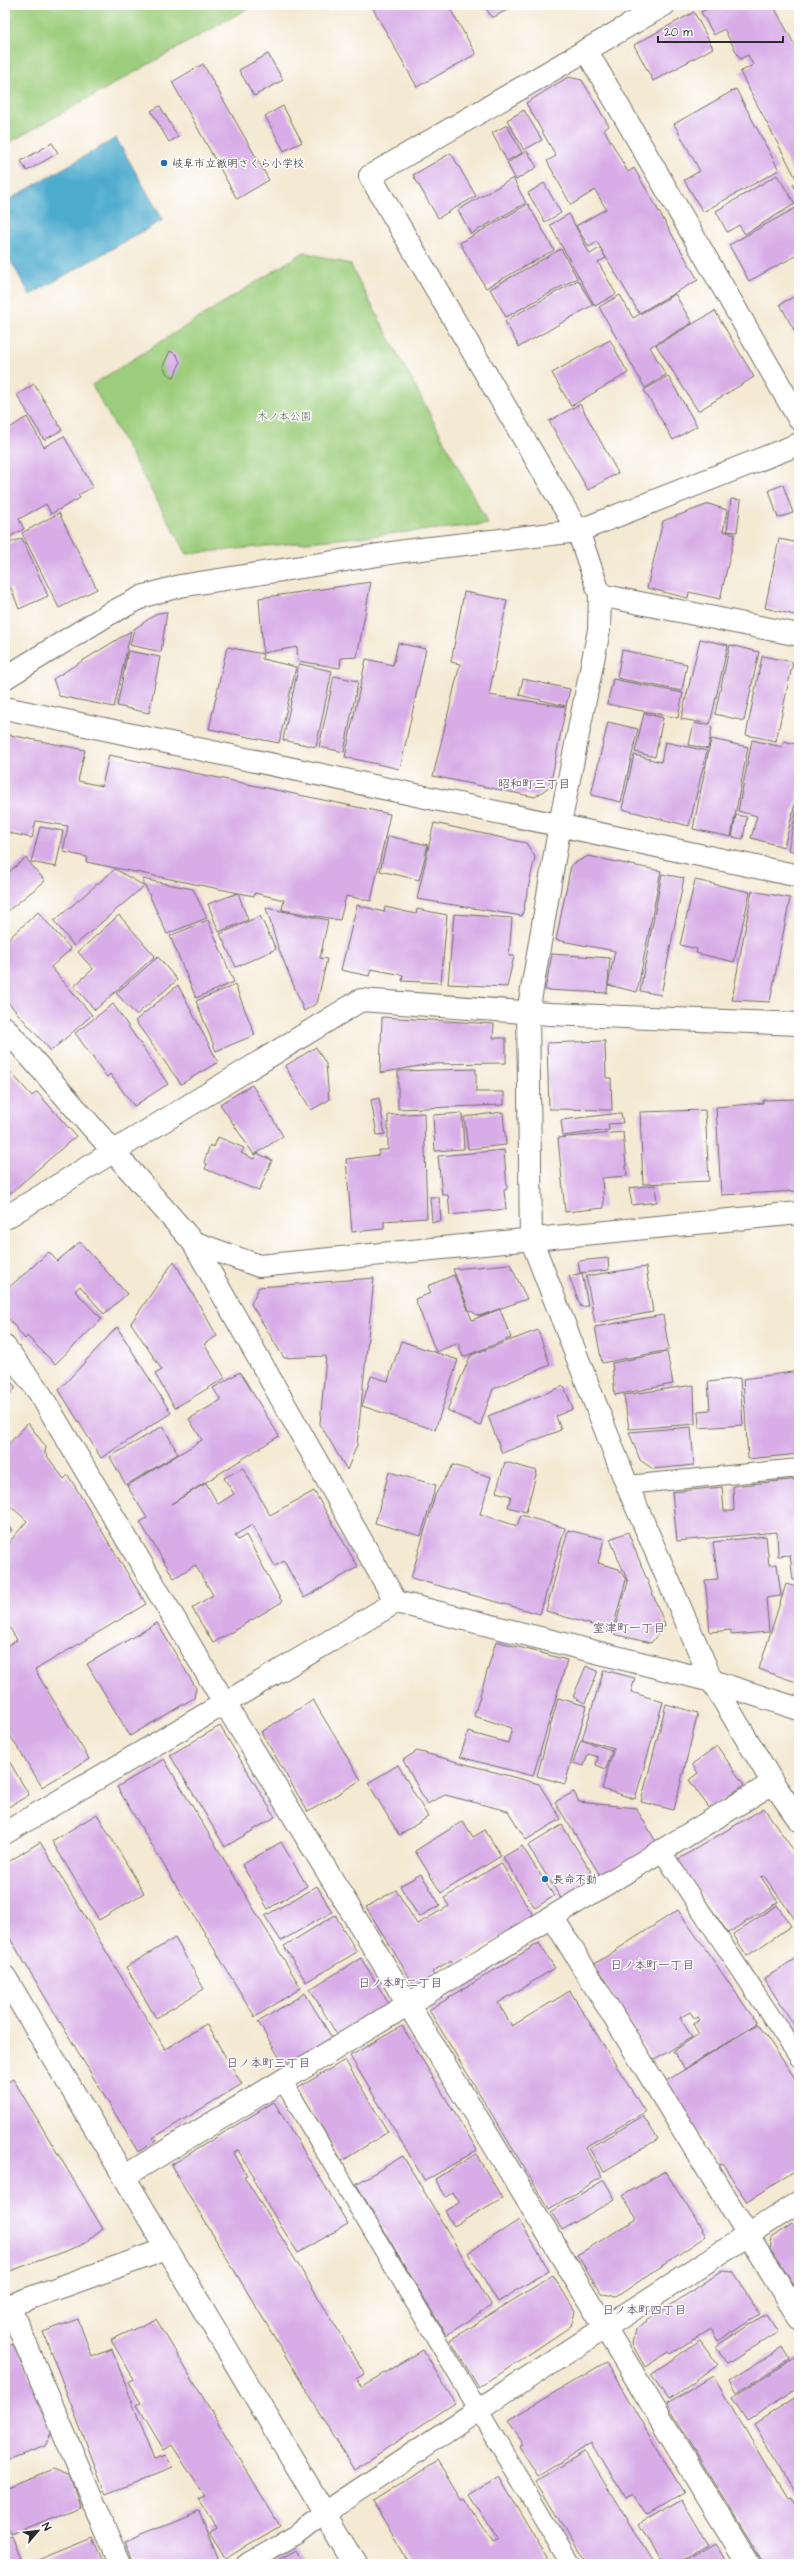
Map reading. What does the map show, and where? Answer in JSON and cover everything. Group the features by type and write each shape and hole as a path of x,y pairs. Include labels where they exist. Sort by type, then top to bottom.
{"street":[{"path":"664,5 370,176 578,531 600,595 599,630 560,824 528,1013 530,1239 627,1485 712,1681 773,1783 799,1820"},
{"path":"586,50 799,419"},
{"path":"5,678 109,614 144,596 180,586 404,551 578,531 799,444"},
{"path":"600,595 799,635"},
{"path":"5,708 560,824 799,876"},
{"path":"5,1218 361,1000 528,1013 799,1024"},
{"path":"5,1028 193,1242 396,1602"},
{"path":"193,1242 259,1266 799,1213"},
{"path":"5,1347 39,1392 224,1702 750,2564"},
{"path":"5,1833 224,1702 396,1602 712,1681 799,1709"},
{"path":"125,2176 409,2006 773,1783"},
{"path":"553,1918 799,2318"},
{"path":"5,1977 356,2564"},
{"path":"325,2513 478,2410 799,2202"},
{"path":"120,2564 7,2306 167,2249"}],"lane":[{"path":"627,1485 799,1468"},
{"path":"662,1852 799,2058"},
{"path":"283,2081 570,2564"},
{"path":"245,2564 298,2534 325,2513"}],"green space":[{"path":"5,5 254,5 5,145"},
{"name":"木ノ本公園","path":"304,252 350,264 488,524 187,554 92,385"}],"water":[{"path":"116,138 163,220 30,295 5,251 5,202"}],"building":[{"path":"371,5 448,5 476,54 417,87"},
{"path":"484,5 516,5 492,18"},
{"path":"714,5 773,5 799,53 799,195 793,185 798,182 740,72 753,65 748,55 740,59 724,29 714,35 701,12"},
{"path":"694,12 713,48 653,81 634,45"},
{"path":"268,54 283,80 254,96 239,70"},
{"path":"203,64 269,180 237,199 172,82"},
{"path":"568,77 582,80 609,126 604,129 628,172 634,168 698,280 639,313 597,242 589,247 576,226 606,209 595,190 571,205 547,161 556,156 526,103"},
{"path":"736,89 779,170 703,212 684,180 700,171 674,124"},
{"path":"160,106 178,137 169,142 151,111"},
{"path":"283,106 302,142 284,151 265,116"},
{"path":"524,110 542,140 524,150 507,120"},
{"path":"507,125 522,153 507,161 492,133"},
{"path":"52,143 58,153 27,171 21,161"},
{"path":"527,151 537,167 516,180 507,163"},
{"path":"451,153 476,196 438,218 413,175"},
{"path":"777,175 795,204 745,234 739,225 727,232 716,211"},
{"path":"513,178 526,203 471,234 458,210"},
{"path":"544,183 561,213 545,222 528,193"},
{"path":"528,204 554,250 486,288 460,243"},
{"path":"799,206 799,254 749,281 729,245"},
{"path":"569,214 590,254 600,248 606,258 598,262 616,294 595,306 550,225"},
{"path":"561,249 577,278 506,317 490,289"},
{"path":"578,280 593,305 519,347 505,321"},
{"path":"675,294 692,323 650,347 666,375 645,388 599,307 620,295 633,318"},
{"path":"799,294 799,335 797,336 780,304"},
{"path":"715,311 754,377 698,411 656,345"},
{"path":"610,340 628,373 571,406 552,373"},
{"path":"170,351 177,355 180,363 174,377 167,374 163,366"},
{"path":"668,376 697,426 673,440 644,390"},
{"path":"34,384 62,430 44,440 17,395"},
{"path":"580,404 618,473 588,490 549,421"},
{"path":"27,417 44,447 64,436 93,487 78,495 80,498 51,514 46,504 19,519 24,529 5,539 5,423 8,429"},
{"path":"799,478 799,491 795,480"},
{"path":"783,485 793,513 778,518 769,490"},
{"path":"799,495 799,507 795,496"},
{"path":"731,499 741,500 737,532 727,531"},
{"path":"709,504 727,510 723,531 735,534 720,599 689,592 688,598 647,588 663,521"},
{"path":"59,513 97,589 59,608 22,533"},
{"path":"22,538 48,596 19,609 11,588 5,591 5,545"},
{"path":"779,539 799,543 799,616 765,608"},
{"path":"371,582 357,657 341,658 340,668 298,661 297,647 263,653 259,598"},
{"path":"464,592 507,600 489,695 566,707 550,786 535,797 433,776 460,664 451,662"},
{"path":"167,612 161,652 130,645 134,629 158,613"},
{"path":"131,631 114,707 59,696 53,679"},
{"path":"700,639 728,645 710,724 681,719"},
{"path":"398,643 426,649 400,769 345,757 366,659 393,665"},
{"path":"730,645 759,652 744,721 715,714"},
{"path":"227,647 263,654 262,659 296,667 279,743 209,729"},
{"path":"622,650 687,664 682,691 617,678"},
{"path":"128,651 160,657 149,713 117,706"},
{"path":"762,656 793,662 776,741 746,735"},
{"path":"299,664 332,671 316,747 283,740"},
{"path":"334,676 358,681 344,752 319,747"},
{"path":"523,679 570,689 566,706 519,695"},
{"path":"613,679 683,693 678,718 607,704"},
{"path":"644,713 663,718 655,757 635,752"},
{"path":"608,722 638,729 621,802 591,795"},
{"path":"694,723 712,727 708,749 689,745"},
{"path":"5,734 85,750 78,781 102,786 109,755 390,814 371,901 346,896 340,920 282,910 284,900 255,893 254,896 86,862 87,857 63,852 68,826 36,821 32,838 5,832"},
{"path":"711,739 748,747 731,837 693,829"},
{"path":"752,740 782,747 784,741 799,745 799,789 784,847 751,838 757,816 738,811"},
{"path":"665,742 707,751 689,826 622,809 634,755 661,762"},
{"path":"799,803 799,852 788,850"},
{"path":"736,815 747,817 743,839 732,837"},
{"path":"434,823 526,843 535,857 522,916 417,899"},
{"path":"40,827 63,831 56,867 31,862"},
{"path":"388,836 428,845 419,880 380,871"},
{"path":"588,856 661,871 637,992 608,985 615,951 556,940 571,865"},
{"path":"26,858 45,881 5,913 5,865 10,871"},
{"path":"115,869 144,886 74,946 54,921"},
{"path":"662,874 684,878 661,995 640,991"},
{"path":"142,879 193,889 207,918 167,934"},
{"path":"695,880 750,892 734,962 696,953 697,949 680,945"},
{"path":"752,891 790,898 770,1002 732,1000"},
{"path":"238,893 248,920 219,932 208,904"},
{"path":"357,905 384,912 385,907 416,914 417,909 447,915 441,983 402,981 403,975 371,969 369,976 341,970"},
{"path":"266,908 328,920 320,958 327,959 317,1003 304,1011 278,947"},
{"path":"38,912 71,949 51,967 92,1015 51,1051 5,999 5,942"},
{"path":"454,914 512,918 509,956 514,956 507,987 448,984"},
{"path":"119,915 155,956 95,1010 74,986 93,969 78,952"},
{"path":"260,916 276,949 236,967 220,934"},
{"path":"208,920 234,982 196,998 170,936"},
{"path":"552,954 610,958 607,993 545,990"},
{"path":"158,957 177,980 136,1015 116,993"},
{"path":"178,985 218,1062 181,1084 135,1021"},
{"path":"235,985 255,1035 216,1051 196,1001"},
{"path":"113,1004 168,1084 134,1106 110,1074 107,1077 75,1033"},
{"path":"382,1017 494,1024 493,1038 506,1038 506,1063 430,1064 380,1073"},
{"path":"605,1041 606,1078 611,1078 612,1110 549,1109 547,1043"},
{"path":"316,1047 326,1064 329,1100 311,1110 285,1066"},
{"path":"5,1066 32,1096 37,1092 76,1136 5,1198"},
{"path":"476,1069 476,1092 504,1092 504,1105 398,1109 398,1071"},
{"path":"252,1085 283,1136 254,1155 220,1104"},
{"path":"379,1098 385,1134 377,1135 371,1100"},
{"path":"799,1099 799,1191 721,1195 716,1107 763,1103 763,1100"},
{"path":"705,1110 709,1181 643,1184 640,1112"},
{"path":"503,1112 506,1145 468,1149 464,1117"},
{"path":"424,1113 427,1218 384,1221 384,1229 352,1232 346,1159 379,1155 379,1150 388,1150 388,1115"},
{"path":"462,1113 464,1149 435,1151 433,1115"},
{"path":"621,1113 623,1123 608,1124 609,1130 563,1136 561,1120"},
{"path":"623,1132 627,1176 602,1178 604,1208 565,1212 558,1138"},
{"path":"218,1137 244,1148 241,1153 254,1159 257,1153 272,1160 259,1191 205,1169 207,1164 204,1162 210,1145 214,1147"},
{"path":"504,1150 507,1189 504,1190 506,1209 450,1215 448,1195 442,1195 438,1156"},
{"path":"655,1185 657,1202 632,1205 629,1188"},
{"path":"430,1197 439,1197 441,1221 432,1222"},
{"path":"80,1242 127,1294 104,1314 80,1286 75,1291 102,1319 55,1364 27,1336 25,1339 5,1314 5,1291 49,1252 57,1261"},
{"path":"608,1258 609,1270 580,1273 578,1261"},
{"path":"174,1261 217,1336 204,1344 225,1378 175,1408 155,1374 162,1370 131,1323"},
{"path":"510,1264 527,1299 479,1316 469,1310 453,1269"},
{"path":"646,1267 653,1312 595,1323 586,1276"},
{"path":"582,1273 588,1306 581,1307 569,1276"},
{"path":"454,1275 472,1320 500,1309 511,1338 463,1357 458,1343 436,1352 415,1299 431,1293 428,1286"},
{"path":"374,1278 357,1445 347,1470 320,1424 326,1356 284,1358 251,1304 259,1287"},
{"path":"663,1315 669,1350 602,1363 595,1327"},
{"path":"117,1327 171,1413 101,1458 59,1390"},
{"path":"538,1330 550,1365 493,1389 480,1426 447,1410 471,1355"},
{"path":"401,1341 458,1360 435,1430 362,1406 371,1376 388,1381"},
{"path":"667,1352 673,1384 615,1395 612,1363"},
{"path":"799,1371 799,1454 748,1459 743,1379"},
{"path":"240,1372 279,1436 171,1504 206,1483 218,1504 234,1494 224,1478 243,1468 270,1515 314,1491 358,1567 304,1598 284,1561 275,1566 252,1525 235,1535 238,1540 246,1535 282,1602 213,1643 192,1608 213,1595 195,1565 174,1578 140,1522 147,1518 127,1486 202,1440 189,1419 221,1400 213,1388"},
{"path":"5,1374 16,1388 5,1399"},
{"path":"740,1378 743,1425 699,1428 698,1411 710,1410 708,1382"},
{"path":"694,1385 695,1424 629,1429 624,1395"},
{"path":"564,1386 573,1409 556,1416 561,1430 502,1453 488,1416"},
{"path":"28,1423 46,1447 45,1453 64,1479 68,1475 146,1604 35,1670 89,1759 42,1787 5,1727 5,1647 17,1640 5,1620 5,1547 27,1521 5,1501 5,1448"},
{"path":"163,1426 178,1454 126,1485 110,1457"},
{"path":"691,1427 694,1465 653,1469 640,1460 629,1432"},
{"path":"505,1462 537,1471 526,1512 508,1507 511,1496 496,1492"},
{"path":"453,1465 491,1477 480,1514 517,1526 521,1515 565,1528 540,1614 411,1578 435,1495"},
{"path":"389,1472 436,1485 421,1536 375,1523"},
{"path":"799,1479 799,1579 793,1580 790,1555 778,1556 777,1532 677,1541 672,1492 722,1487 724,1511 734,1511 733,1486"},
{"path":"5,1523 12,1530 5,1538"},
{"path":"568,1530 604,1539 598,1563 619,1569 626,1580 612,1631 546,1611"},
{"path":"628,1532 665,1625 651,1643 613,1634 628,1582 610,1539"},
{"path":"766,1536 769,1565 777,1564 781,1596 766,1598 769,1632 731,1635 731,1630 710,1632 705,1580 718,1579 713,1542"},
{"path":"786,1584 799,1588 799,1683 759,1669"},
{"path":"157,1623 196,1688 194,1698 130,1736 87,1664"},
{"path":"496,1641 567,1660 533,1776 460,1757 468,1732 508,1743 512,1728 474,1716"},
{"path":"586,1666 598,1671 585,1703 573,1697"},
{"path":"604,1670 635,1678 631,1692 663,1702 635,1799 602,1789 614,1748 582,1739"},
{"path":"558,1698 587,1706 565,1784 537,1776"},
{"path":"313,1700 361,1780 308,1812 261,1732"},
{"path":"666,1704 698,1713 674,1810 641,1802"},
{"path":"220,1726 275,1817 225,1847 170,1755"},
{"path":"581,1740 612,1750 606,1769 596,1765 598,1757 588,1754 584,1766 573,1763"},
{"path":"717,1746 744,1785 710,1809 689,1780 698,1773 692,1764"},
{"path":"417,1751 539,1784 561,1819 526,1840 508,1811 445,1795 427,1804 403,1760"},
{"path":"5,1754 29,1795 5,1809"},
{"path":"164,1759 301,1988 255,2017 117,1787"},
{"path":"398,1765 428,1817 399,1835 368,1783"},
{"path":"574,1792 579,1802 636,1808 657,1843 601,1877 555,1802"},
{"path":"764,1808 799,1858 799,1925 764,1876 761,1877 778,1902 728,1933 677,1860"},
{"path":"97,1814 144,1893 99,1920 52,1841"},
{"path":"463,1821 473,1837 485,1830 501,1856 441,1893 415,1851"},
{"path":"562,1825 596,1880 562,1900 528,1846"},
{"path":"40,1842 165,2049 206,2024 242,2084 153,2138 156,2141 138,2152 5,1930 5,1864"},
{"path":"281,1842 307,1886 268,1909 242,1865"},
{"path":"522,1846 554,1896 535,1908 503,1857"},
{"path":"501,1863 534,1917 454,1965 451,1960 432,1972 435,1977 416,1988 366,1907 396,1890 417,1924 449,1906 444,1898"},
{"path":"421,1874 440,1905 419,1917 400,1886"},
{"path":"317,1886 332,1912 281,1941 265,1916"},
{"path":"777,1905 791,1926 747,1956 733,1934"},
{"path":"678,1910 757,2023 685,2069 673,2051 699,2034 693,2024 700,2020 698,2017 695,2019 690,2012 680,2018 692,2037 653,2061 593,1965"},
{"path":"335,1915 357,1952 306,1982 284,1946"},
{"path":"175,1938 204,1989 156,2018 126,1967"},
{"path":"539,1943 555,1968 498,2003 512,2026 570,1991 645,2112 585,2147 602,2177 549,2209 429,2010"},
{"path":"799,1956 799,2032 764,1979"},
{"path":"361,1958 389,2004 337,2035 310,1989"},
{"path":"305,1993 332,2038 285,2067 258,2022"},
{"path":"758,2024 799,2084 799,2168 747,2202 722,2163 718,2165 666,2081"},
{"path":"402,2026 477,2150 425,2181 350,2056"},
{"path":"345,2060 388,2132 342,2161 298,2088"},
{"path":"13,2079 103,2229 82,2245 5,2273 5,2200 9,2197 5,2189 5,2148 8,2152 5,2147 5,2084"},
{"path":"274,2102 348,2224 298,2253 267,2204 253,2179 255,2178 238,2150 234,2153 247,2175 244,2176 365,2374 357,2379 362,2387 423,2350 455,2403 354,2470 171,2165"},
{"path":"643,2116 658,2139 603,2172 589,2148"},
{"path":"476,2154 502,2198 454,2226 445,2211 460,2203 453,2192 446,2197 435,2179"},
{"path":"403,2156 492,2306 446,2335 356,2184"},
{"path":"665,2171 706,2236 616,2297 601,2293 577,2255 637,2219 622,2196"},
{"path":"604,2180 615,2199 562,2230 551,2212"},
{"path":"519,2220 549,2270 498,2302 468,2253"},
{"path":"792,2224 799,2233 799,2295 770,2248 772,2238"},
{"path":"722,2271 733,2272 760,2314 718,2341 711,2329 671,2354 669,2352 645,2367 632,2344 635,2329"},
{"path":"553,2275 575,2311 571,2326 479,2388 450,2340"},
{"path":"766,2314 778,2332 727,2364 716,2346"},
{"path":"78,2319 92,2357 112,2349 154,2459 166,2455 172,2468 106,2494 43,2332"},
{"path":"156,2319 280,2526 225,2559 209,2531 216,2527 199,2500 205,2497 172,2445 164,2450 137,2405 141,2403 128,2382 134,2379 111,2340"},
{"path":"700,2340 718,2365 669,2400 651,2375"},
{"path":"17,2343 52,2431 45,2446 5,2461 5,2347"},
{"path":"782,2348 789,2360 737,2392 730,2380"},
{"path":"797,2357 799,2360 799,2388 747,2420 732,2397"},
{"path":"606,2362 684,2493 646,2516 632,2495 625,2499 592,2443 538,2476 519,2446 523,2444 508,2420"},
{"path":"713,2376 787,2499 790,2498 799,2512 799,2564 764,2564 667,2404"},
{"path":"799,2395 799,2499 754,2424"},
{"path":"585,2451 654,2564 586,2564 536,2482"},
{"path":"437,2461 462,2501 465,2499 492,2543 498,2540 470,2495 499,2477 551,2564 410,2564 373,2502"},
{"path":"54,2469 69,2476 81,2507 10,2534 5,2520 5,2488"},
{"path":"682,2500 708,2544 674,2564 662,2564 639,2524"},
{"path":"199,2511 219,2561 212,2564 134,2564 125,2541"},
{"path":"11,2536 22,2564 5,2564 5,2538"},
{"path":"93,2538 104,2564 29,2564"},
{"path":"715,2542 728,2564 678,2564"},
{"path":"295,2550 303,2564 271,2564"}],"place":[{"name":"岐阜市立徹明さくら小学校","path":"164,163"},
{"name":"長命不動","path":"545,1879"}],"district":[{"name":"昭和町三丁目","path":"534,784"},
{"name":"室津町一丁目","path":"629,1628"},
{"name":"日ノ本町一丁目","path":"652,1965"},
{"name":"日ノ本町二丁目","path":"400,1983"},
{"name":"日ノ本町三丁目","path":"268,2063"},
{"name":"日ノ本町四丁目","path":"644,2310"}]}
